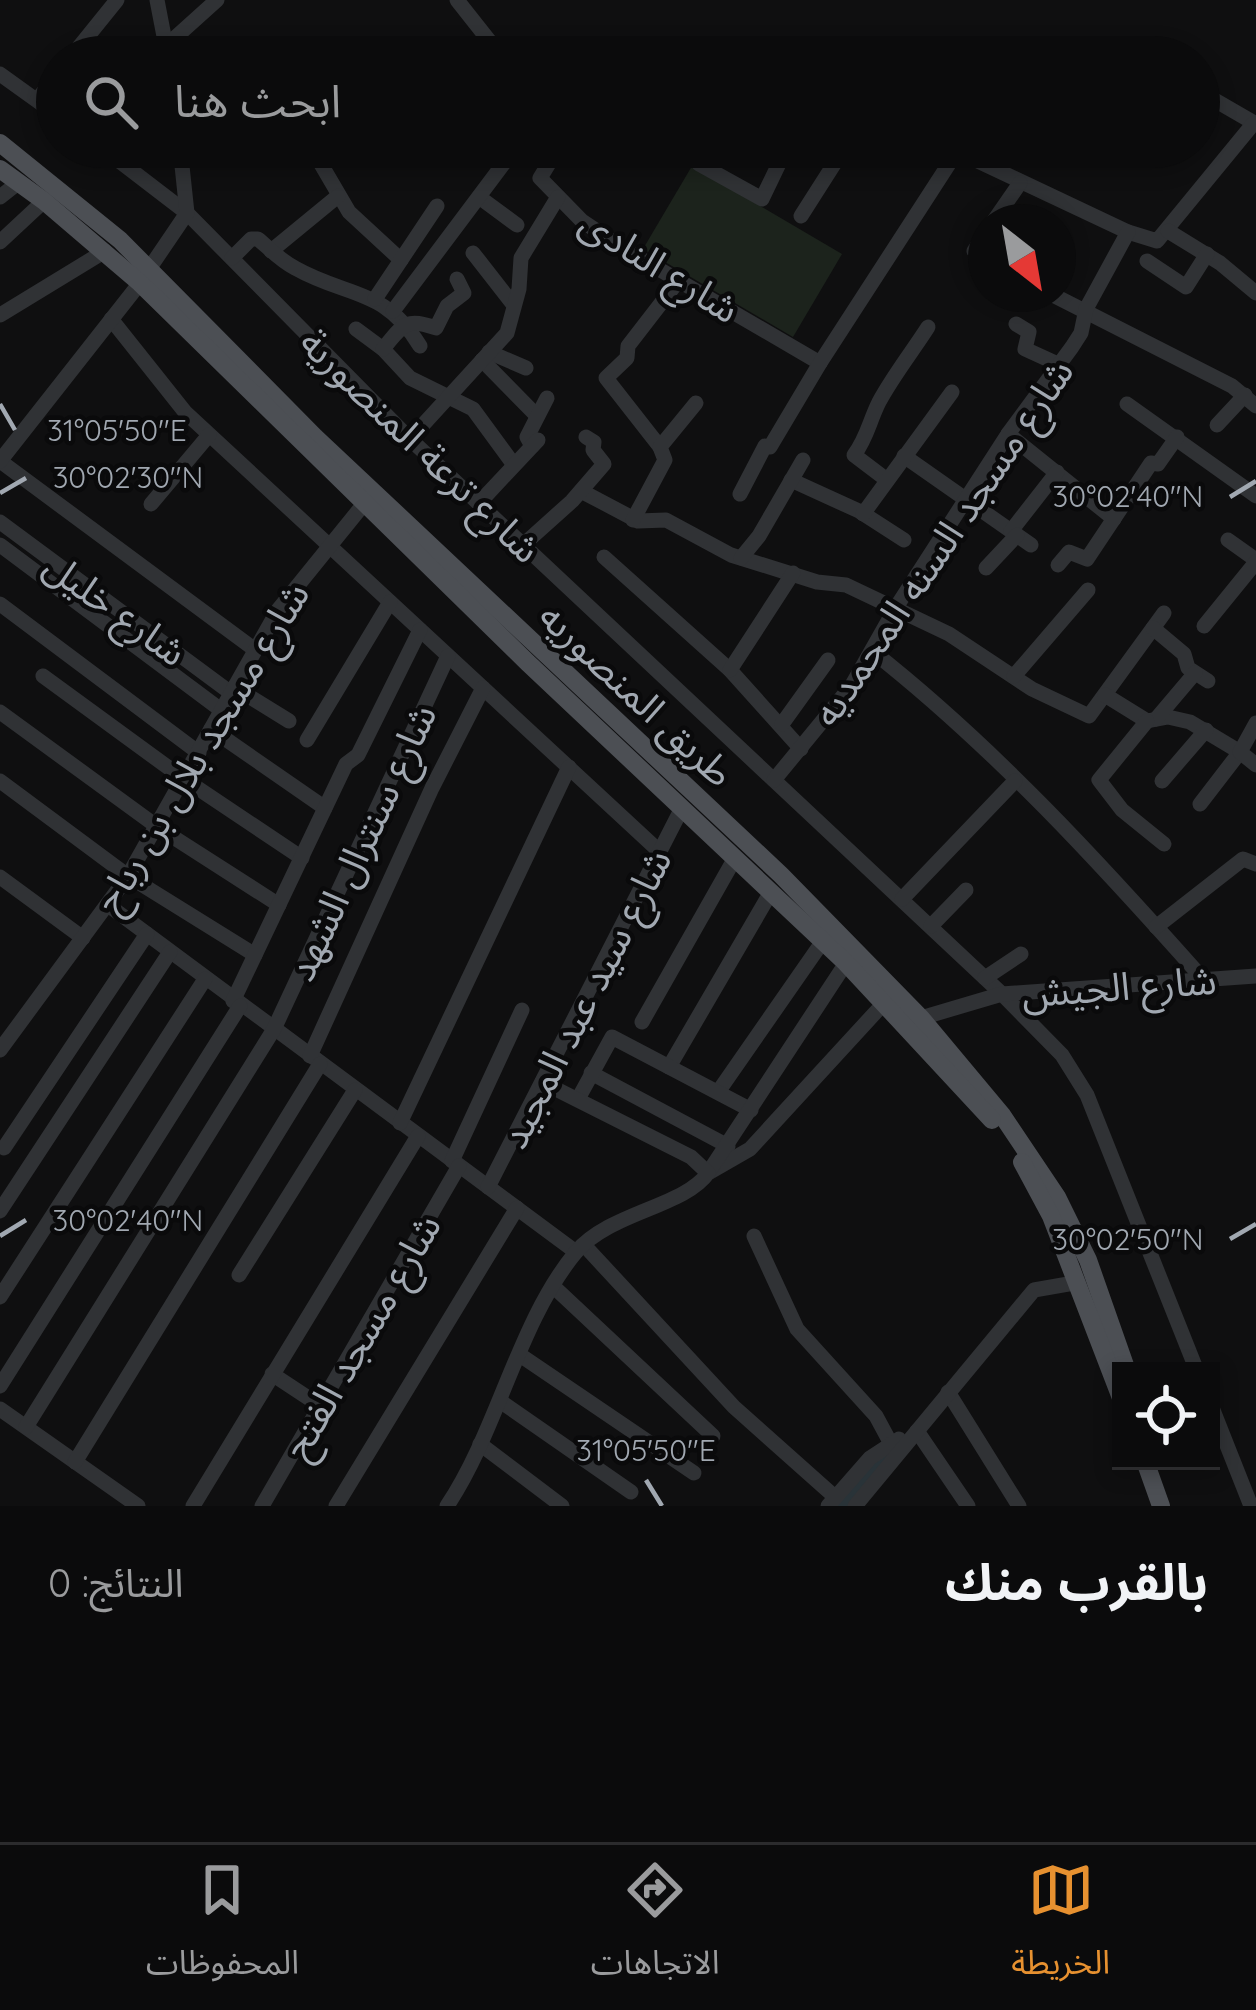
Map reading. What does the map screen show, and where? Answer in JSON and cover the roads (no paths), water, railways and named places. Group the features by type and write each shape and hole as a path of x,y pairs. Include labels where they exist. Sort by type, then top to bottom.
{"main road":[{"name":"طريق المنصوريه","path":"0,143 120,240 144,276 364,505 781,875 930,1015 1040,1168 1088,1259 1112,1362"},
{"name":"طريق المنصوريه","path":"0,170 144,276 315,437 682,808 885,1003 990,1118 1019,1157 1051,1216 1073,1283 1121,1362"},
{"path":"1148,1470 1161,1506"},
{"path":"1161,1470 1174,1506"}],"street":[{"path":"88,36 118,0"},
{"path":"157,0 164,36"},
{"path":"182,36 217,0"},
{"path":"457,0 485,36"},
{"path":"0,74 36,99"},
{"path":"1220,104 1254,124 1220,166"},
{"name":"شارع ترعة المنصورية","path":"124,168 232,258 410,439 931,926 1062,1055 1087,1095 1193,1362"},
{"path":"181,168 182,220 144,276 1,456 254,649"},
{"path":"323,168 338,196 377,241 401,260"},
{"path":"383,349 500,168"},
{"name":"شارع النادى","path":"546,168 540,178 582,221 820,363"},
{"path":"705,168 762,199 777,168"},
{"path":"802,216 832,168"},
{"path":"740,494 765,446 770,447 941,168"},
{"path":"989,168 1150,241 1165,235 1219,168"},
{"path":"0,197 19,182"},
{"path":"1005,204 1020,183"},
{"path":"271,251 338,196"},
{"path":"479,197 517,225"},
{"path":"410,439 506,333 519,289 521,258 558,197"},
{"path":"0,242 44,201"},
{"path":"375,299 437,206"},
{"name":"شارع مسجد السنه المحمديه","path":"774,780 842,700 1008,434 1081,333 1085,314 1129,232"},
{"path":"1165,235 1207,254 1256,293"},
{"path":"232,258 255,238 296,269 375,299 399,318 420,346"},
{"path":"0,315 105,251"},
{"path":"473,253 512,303"},
{"path":"1147,261 1186,287 1207,254"},
{"path":"399,318 435,328 464,293 457,279"},
{"path":"633,520 664,460 660,447 606,378 627,358 628,346 680,280"},
{"path":"1076,309 1170,353 1251,401 1217,425"},
{"path":"111,319 173,400 209,435 660,852"},
{"path":"1016,324 1029,332 1025,349 1060,365"},
{"path":"887,481 854,455 868,436 882,397 928,327"},
{"path":"356,328 410,378 483,418 514,465"},
{"path":"485,356 526,368"},
{"path":"485,356 537,416"},
{"path":"863,514 952,392"},
{"path":"479,503 535,443 527,438 547,398"},
{"path":"660,447 696,403"},
{"path":"1126,404 1256,496"},
{"path":"1008,434 1114,519"},
{"path":"151,504 209,435"},
{"path":"523,545 604,464 593,450 595,443 586,437"},
{"path":"1058,565 1069,552 1087,559 1151,463 1157,464 1177,437"},
{"path":"904,456 1020,537"},
{"path":"741,557 759,536 802,460"},
{"path":"986,568 1020,537 1057,472"},
{"path":"791,480 863,514 904,540"},
{"path":"581,491 633,520 666,520 741,557 817,582 846,585 962,642 1087,714 1094,714 1165,613"},
{"path":"547,493 565,507"},
{"name":"شارع مسجد بلال بن رباح","path":"0,1050 159,828 278,610 364,505"},
{"name":"شارع خليل","path":"0,522 233,690 289,722"},
{"path":"1204,626 1256,561 1228,540"},
{"path":"0,545 221,710"},
{"path":"604,556 730,670 801,749"},
{"path":"730,670 793,574"},
{"path":"1014,676 1088,590"},
{"path":"307,740 390,602"},
{"path":"0,604 199,753"},
{"path":"1154,628 1184,653 1188,668 1201,677 1150,722 1099,780 1122,810 1164,844"},
{"path":"0,1386 237,1003 346,764 358,755 420,629"},
{"path":"872,651 1016,781 1204,980"},
{"name":"شارع سنترال الشهد","path":"26,1427 274,1029 448,656"},
{"path":"782,724 828,660"},
{"path":"43,676 302,858"},
{"path":"75,1462 315,1060 432,788 483,688"},
{"path":"1105,695 1150,722 1168,716 1206,730 1256,766"},
{"path":"0,712 159,828 279,905"},
{"path":"1200,804 1256,723"},
{"path":"212,729 325,808"},
{"path":"1162,781 1206,730"},
{"path":"400,1123 568,767"},
{"path":"0,781 128,876 255,955"},
{"path":"902,899 1016,781"},
{"name":"شارع سيد عبد المجيد","path":"488,1187 682,808"},
{"path":"642,1022 735,858"},
{"path":"1156,927 1243,859 1256,865"},
{"path":"0,877 83,938"},
{"path":"931,926 966,890"},
{"path":"669,1067 771,892"},
{"path":"108,904 400,1123 580,1248 831,1502 890,1442 914,1435"},
{"path":"4,1148 147,934"},
{"path":"718,1093 824,940"},
{"path":"0,1211 170,952"},
{"path":"985,978 1021,953"},
{"path":"456,1502 520,1355 554,1287 580,1248 616,1221 687,1190 707,1173 846,963"},
{"name":"شارع الجيش","path":"930,1015 1002,994 1256,976"},
{"path":"0,1297 206,979"},
{"path":"707,1173 750,1149 885,1003"},
{"name":"شارع مسجد الفتح","path":"262,1506 322,1407 455,1163 522,1010"},
{"path":"578,1099 612,1037 751,1110"},
{"path":"591,1073 728,1146"},
{"path":"542,1082 691,1156 707,1173"},
{"path":"239,1275 355,1090"},
{"path":"193,1506 418,1136"},
{"path":"336,1506 517,1208"},
{"path":"754,1235 797,1329 875,1416 890,1442"},
{"path":"854,1506 1034,1290 1073,1283"},
{"path":"554,1287 713,1436"},
{"path":"520,1355 694,1473"},
{"path":"272,1374 322,1407"},
{"path":"948,1393 1019,1506"},
{"path":"500,1401 632,1492"},
{"path":"0,1409 138,1506"},
{"path":"1220,1428 1251,1506"},
{"path":"914,1435 968,1505"},
{"path":"480,1444 562,1506"}],"waterway":[{"path":"841,1506 894,1446"}]}
